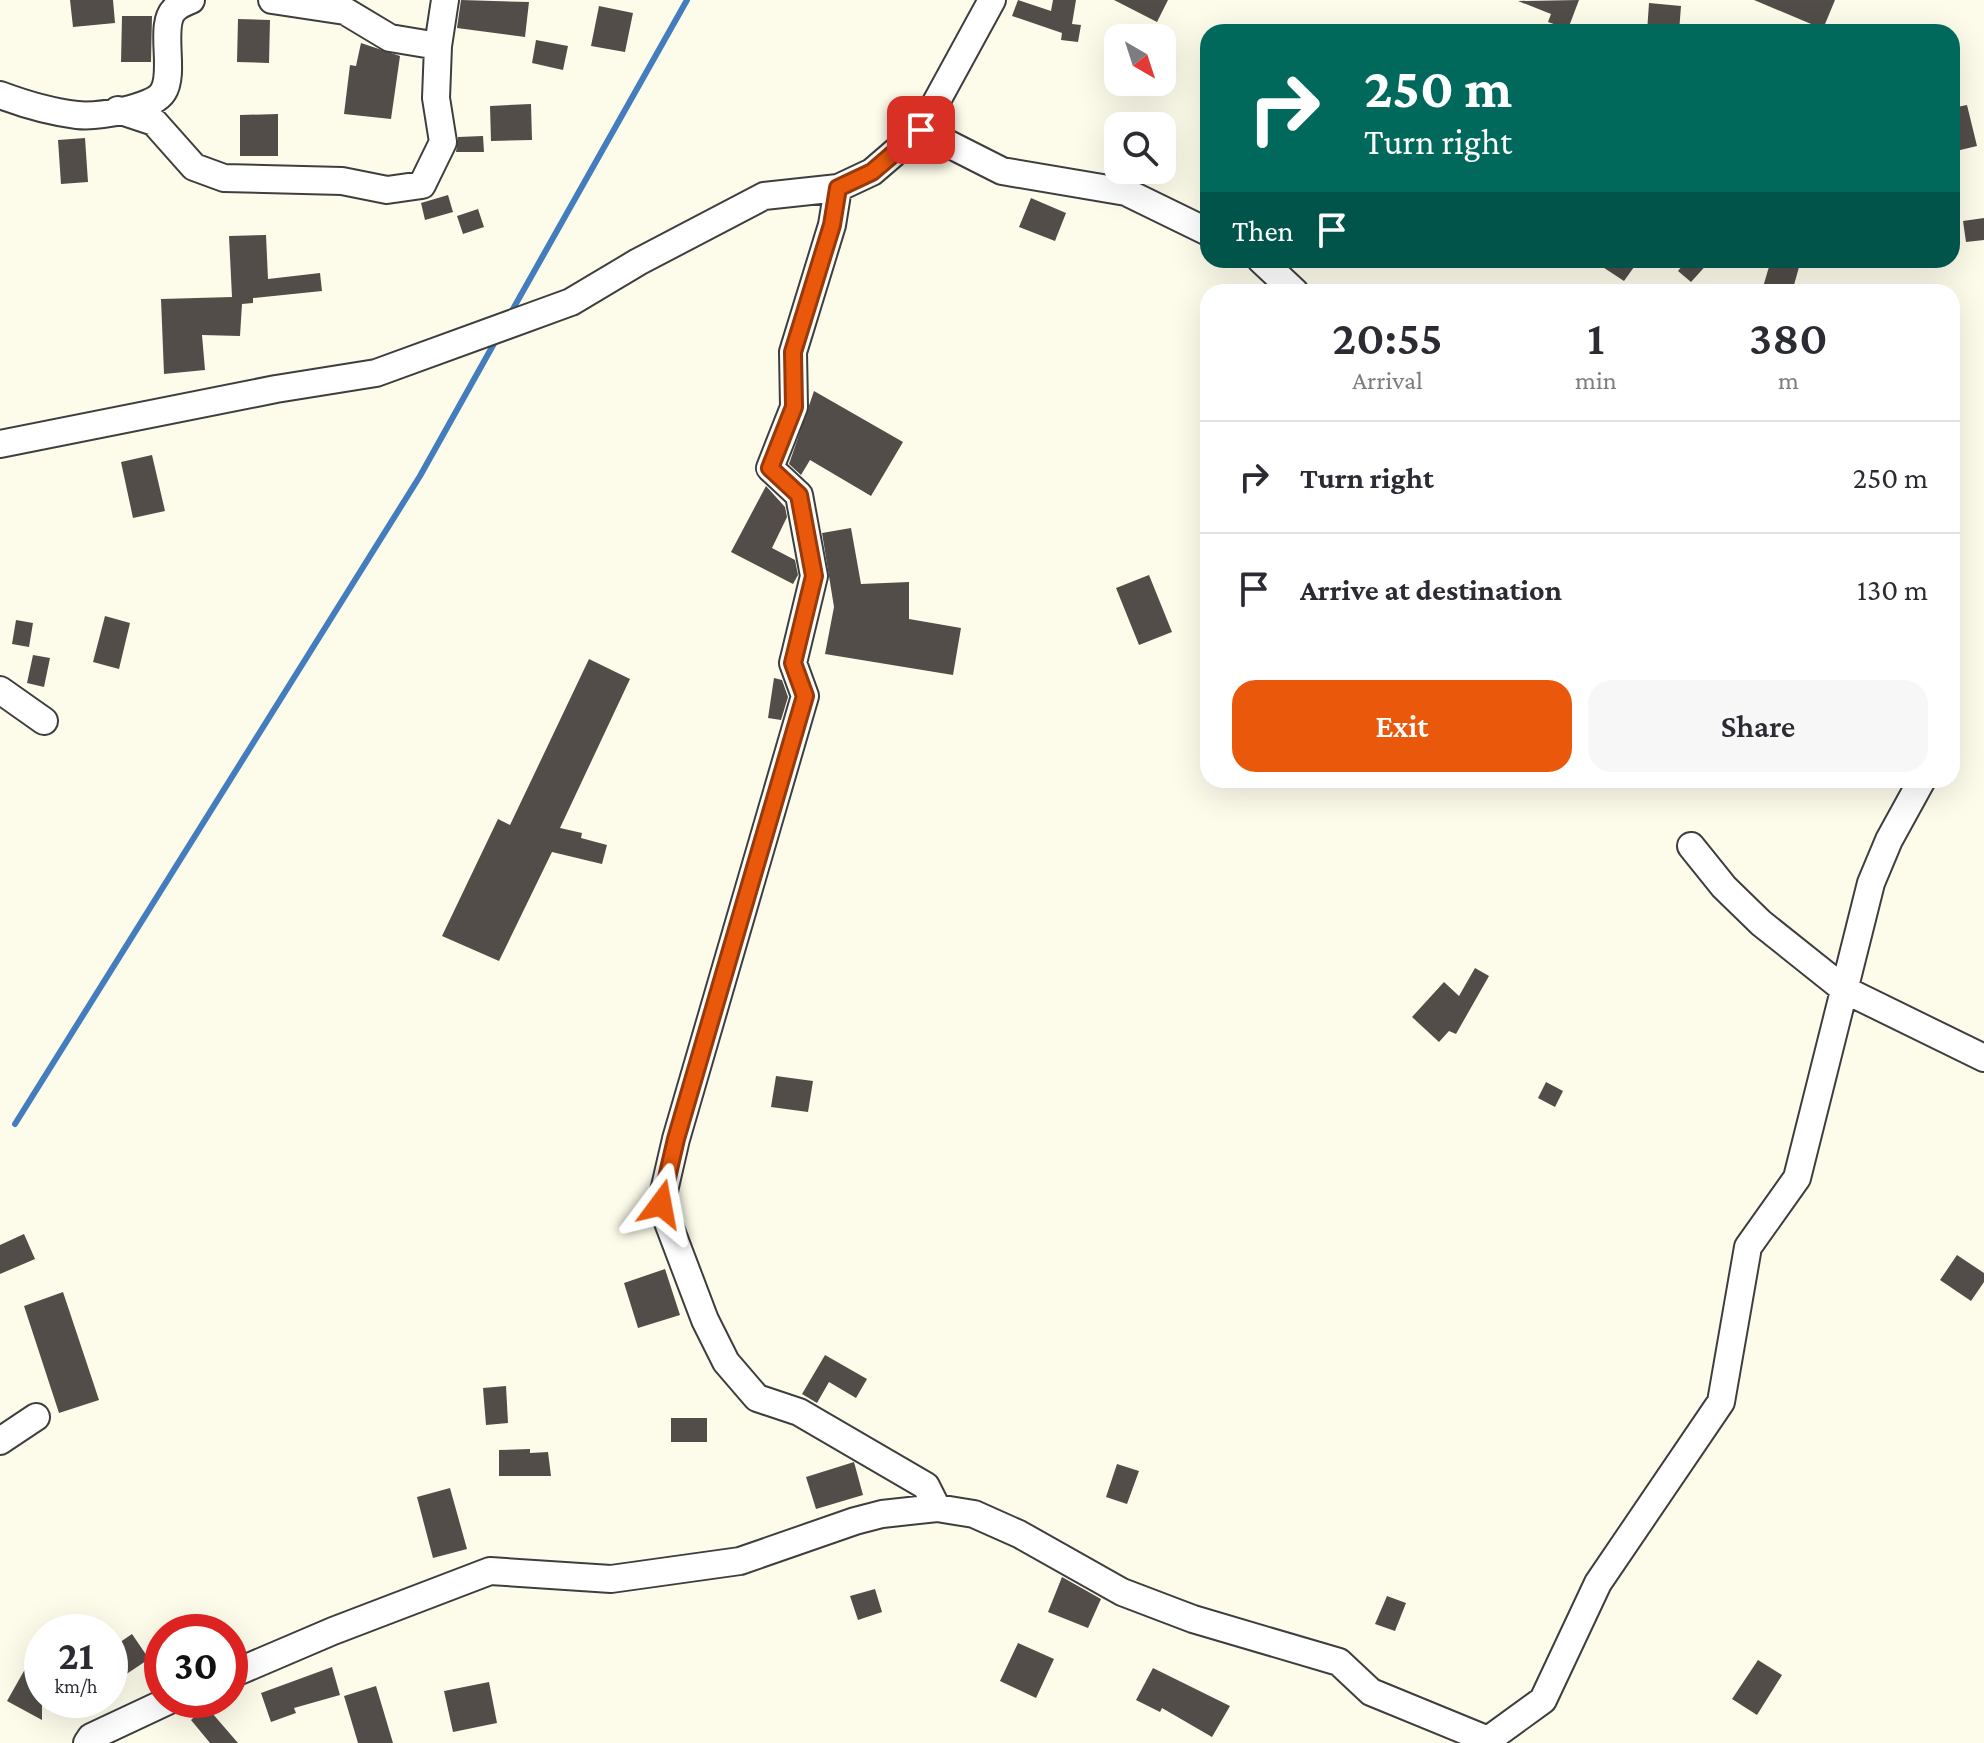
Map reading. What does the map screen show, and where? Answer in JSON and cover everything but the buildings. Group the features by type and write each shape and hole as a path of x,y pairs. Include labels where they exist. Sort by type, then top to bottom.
{"street":[{"path":"0,95 20,103 80,116 139,108 155,101 165,90 169,19 174,9 191,0"},
{"path":"272,0 345,11 390,38 438,46"},
{"path":"118,110 154,122 194,167 224,178 342,181 387,190 422,185 443,142 436,98 438,46 445,0"},
{"path":"0,444 276,389 376,373 571,302 638,262 764,196 838,188 872,172 921,130 992,0"},
{"path":"921,130 1002,171 1126,192 1200,228"},
{"path":"838,188 832,225 793,352 794,407 770,468 799,495 814,576 793,663 805,696 676,1139 661,1204 705,1320 726,1362 757,1398 799,1412 926,1486 937,1508"},
{"path":"1270,268 1286,284"},
{"path":"0,690 44,721"},
{"path":"248,1667 490,1571 611,1579 740,1561 855,1521 937,1508 974,1514 1019,1534 1136,1597 1193,1619 1339,1662 1371,1692 1488,1741 1543,1700 1598,1583 1721,1402 1748,1247 1797,1178 1871,883 1889,840 1918,788"},
{"path":"1691,846 1724,887 1761,923 1845,990 1984,1058"},
{"path":"0,1441 36,1417"},
{"path":"87,1743 91,1737 144,1712"}],"waterway":[{"path":"509,316 687,0"},
{"path":"15,1124 420,476 496,340"}],"route":[{"path":"661,1204 676,1139 805,696 793,663 814,576 799,495 770,468 794,407 793,352 832,225 838,188 872,172 921,130"}]}
